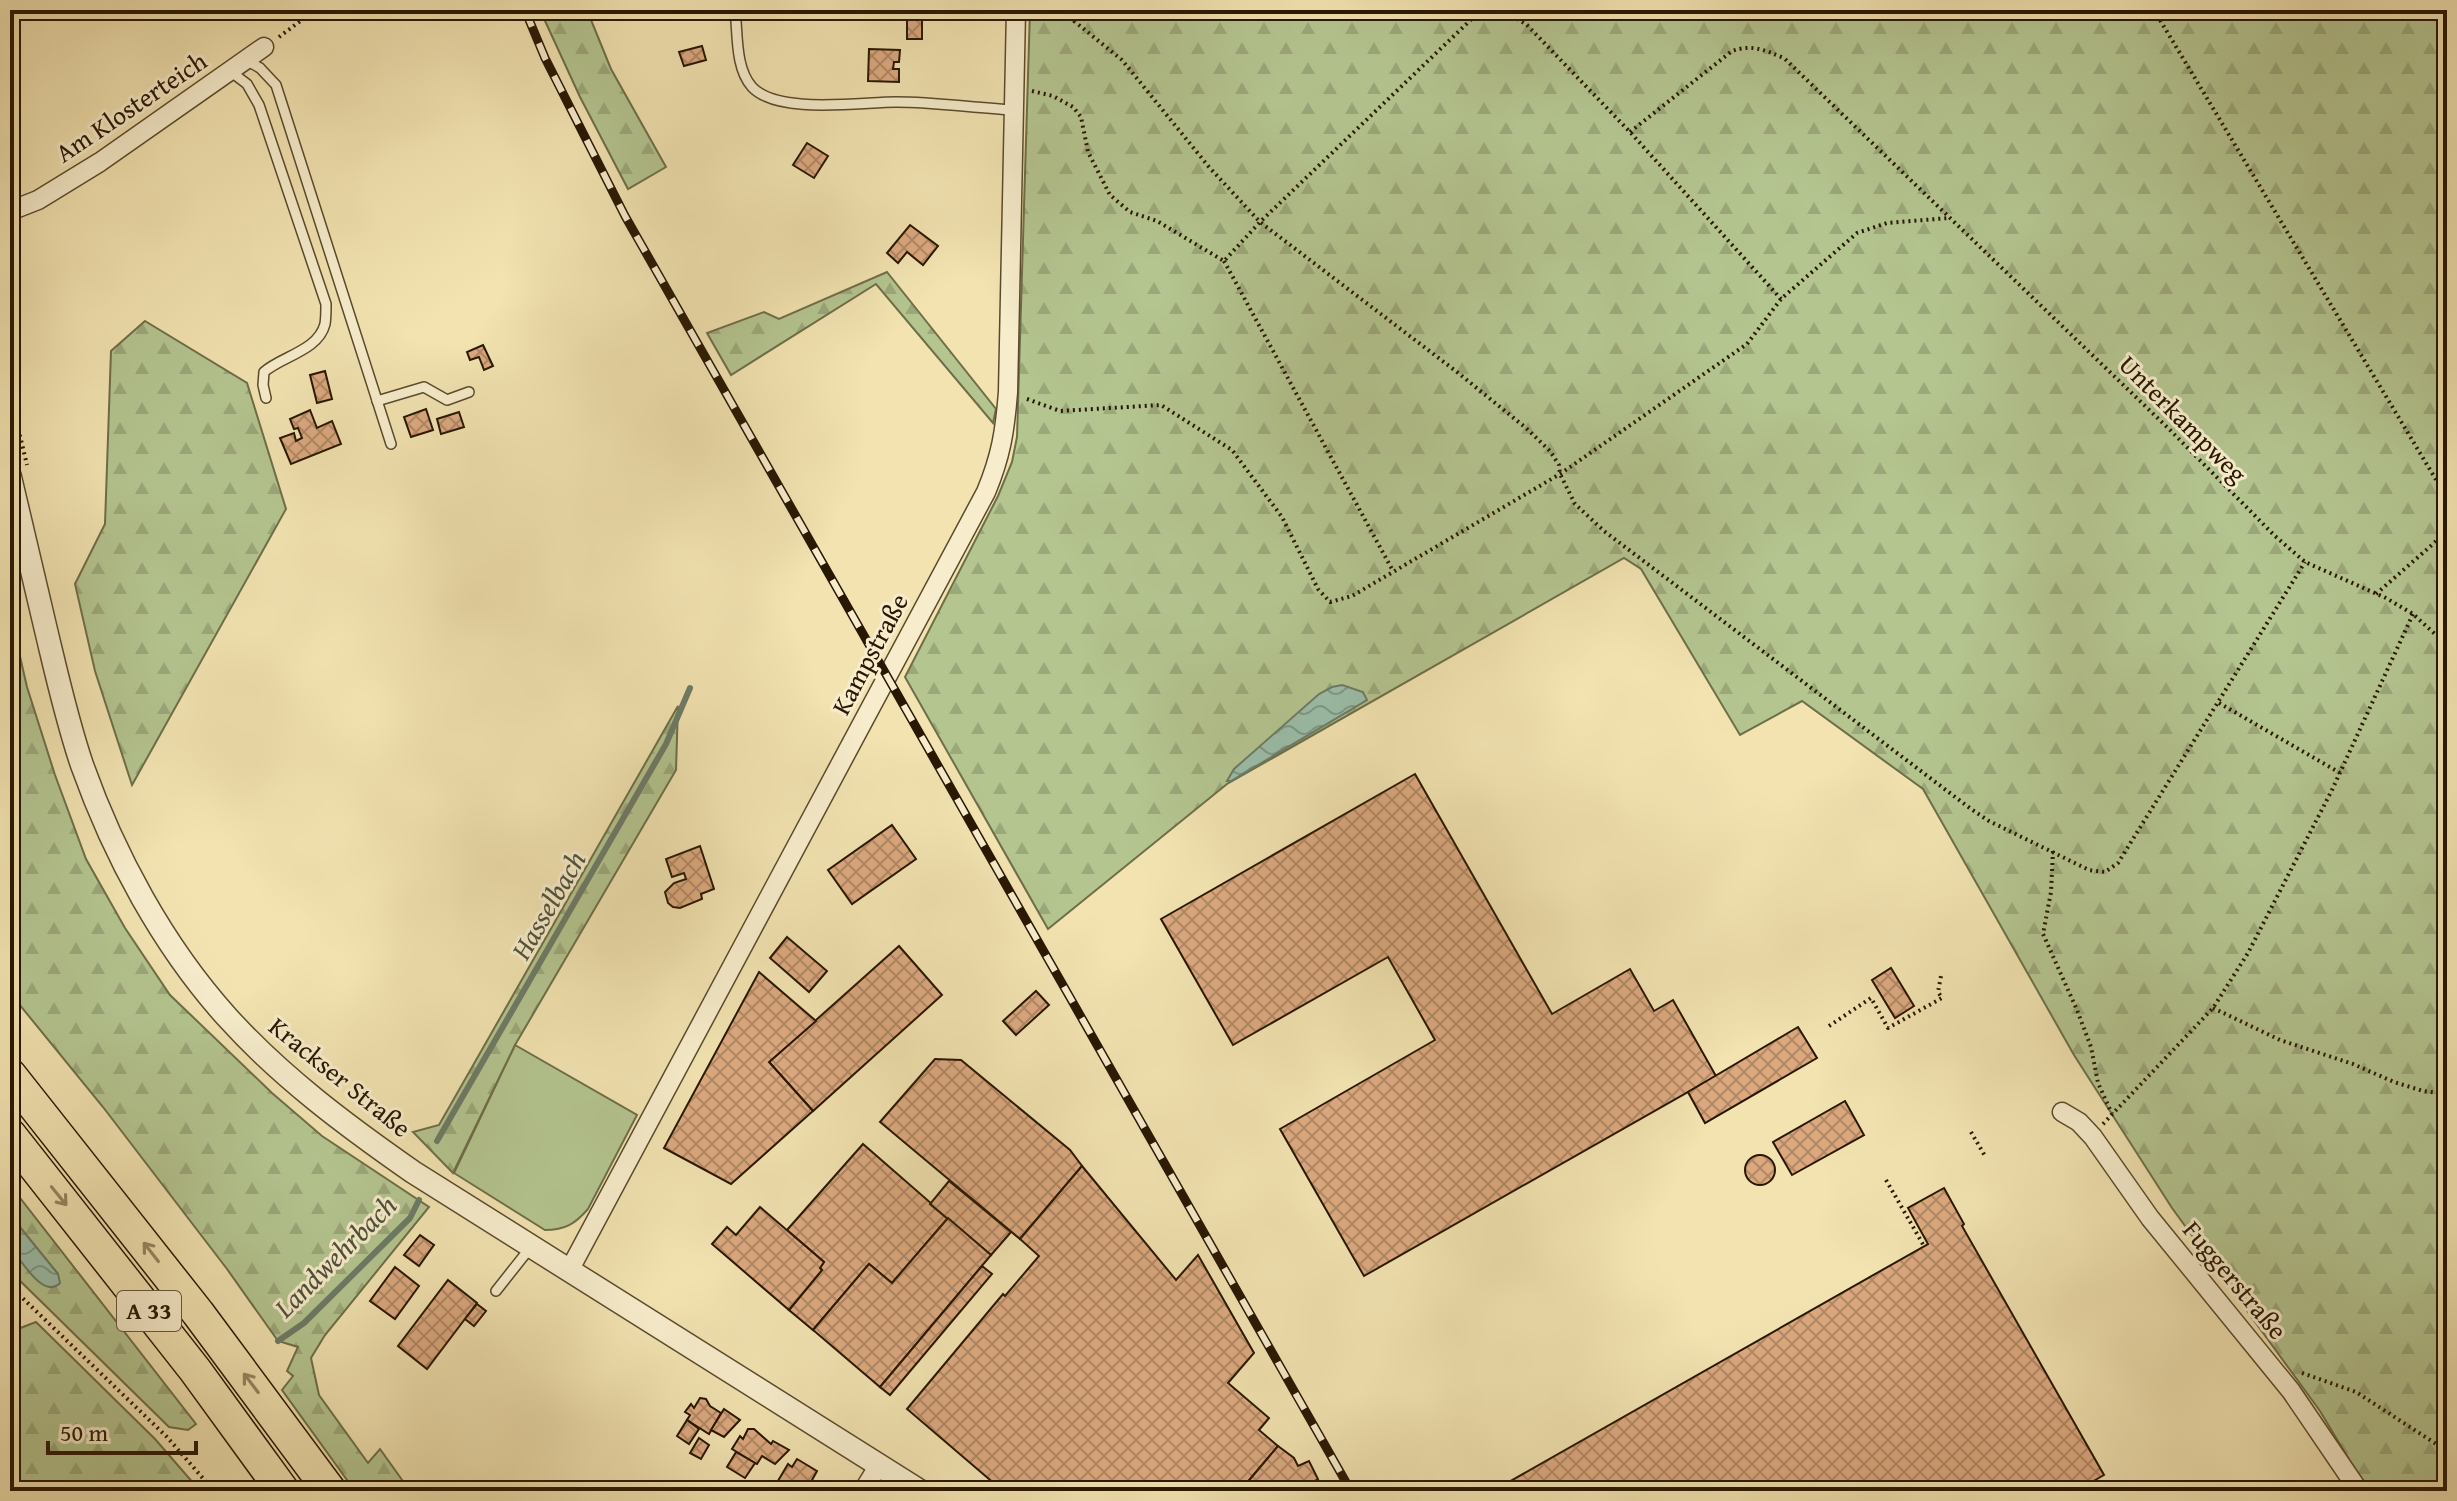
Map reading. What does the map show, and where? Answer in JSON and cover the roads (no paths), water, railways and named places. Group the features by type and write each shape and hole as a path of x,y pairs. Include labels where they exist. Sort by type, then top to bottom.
{"highway":[{"name":"A 33","path":"10,1075 173,1280 330,1491"},
{"name":"A 33","path":"10,1135 195,1370 283,1491"}],"street":[{"name":"Kampstraße","path":"570,1269 986,492 999,458 1006,425 1008,392 1016,10"},
{"name":"Am Klosterteich","path":"10,211 38,200 100,162 264,47"},
{"name":"Krackser Straße","path":"15,485 65,708 82,765 103,817 158,922 226,1016 271,1061 363,1137 413,1172 920,1491"},
{"name":"Fuggerstraße","path":"2062,1112 2079,1122 2093,1137 2150,1218 2269,1362 2311,1418 2359,1491"},
{"path":"863,1491 879,1465"}],"lane":[{"path":"735,10 743,73 754,89 768,96 785,102 818,105 898,102 1013,110"},
{"path":"246,60 260,68 276,85 391,444"},
{"path":"230,71 247,84 259,105 326,304 325,325 318,338 264,372 266,398"},
{"path":"377,401 424,387 447,400 469,392"},
{"path":"496,1291 532,1245"}],"water":[{"path":"1342,685 1363,692 1367,700 1227,781 1234,769 1319,694"},
{"path":"10,1215 58,1274 60,1283 53,1287 40,1283 10,1248"}],"waterway":[{"name":"Hasselbach","path":"437,1141 666,744 690,688"},
{"name":"Landwehrbach","path":"278,1341 304,1323 410,1218 419,1200"}],"railway":[{"path":"525,10 545,58 625,216 1351,1491"}]}
